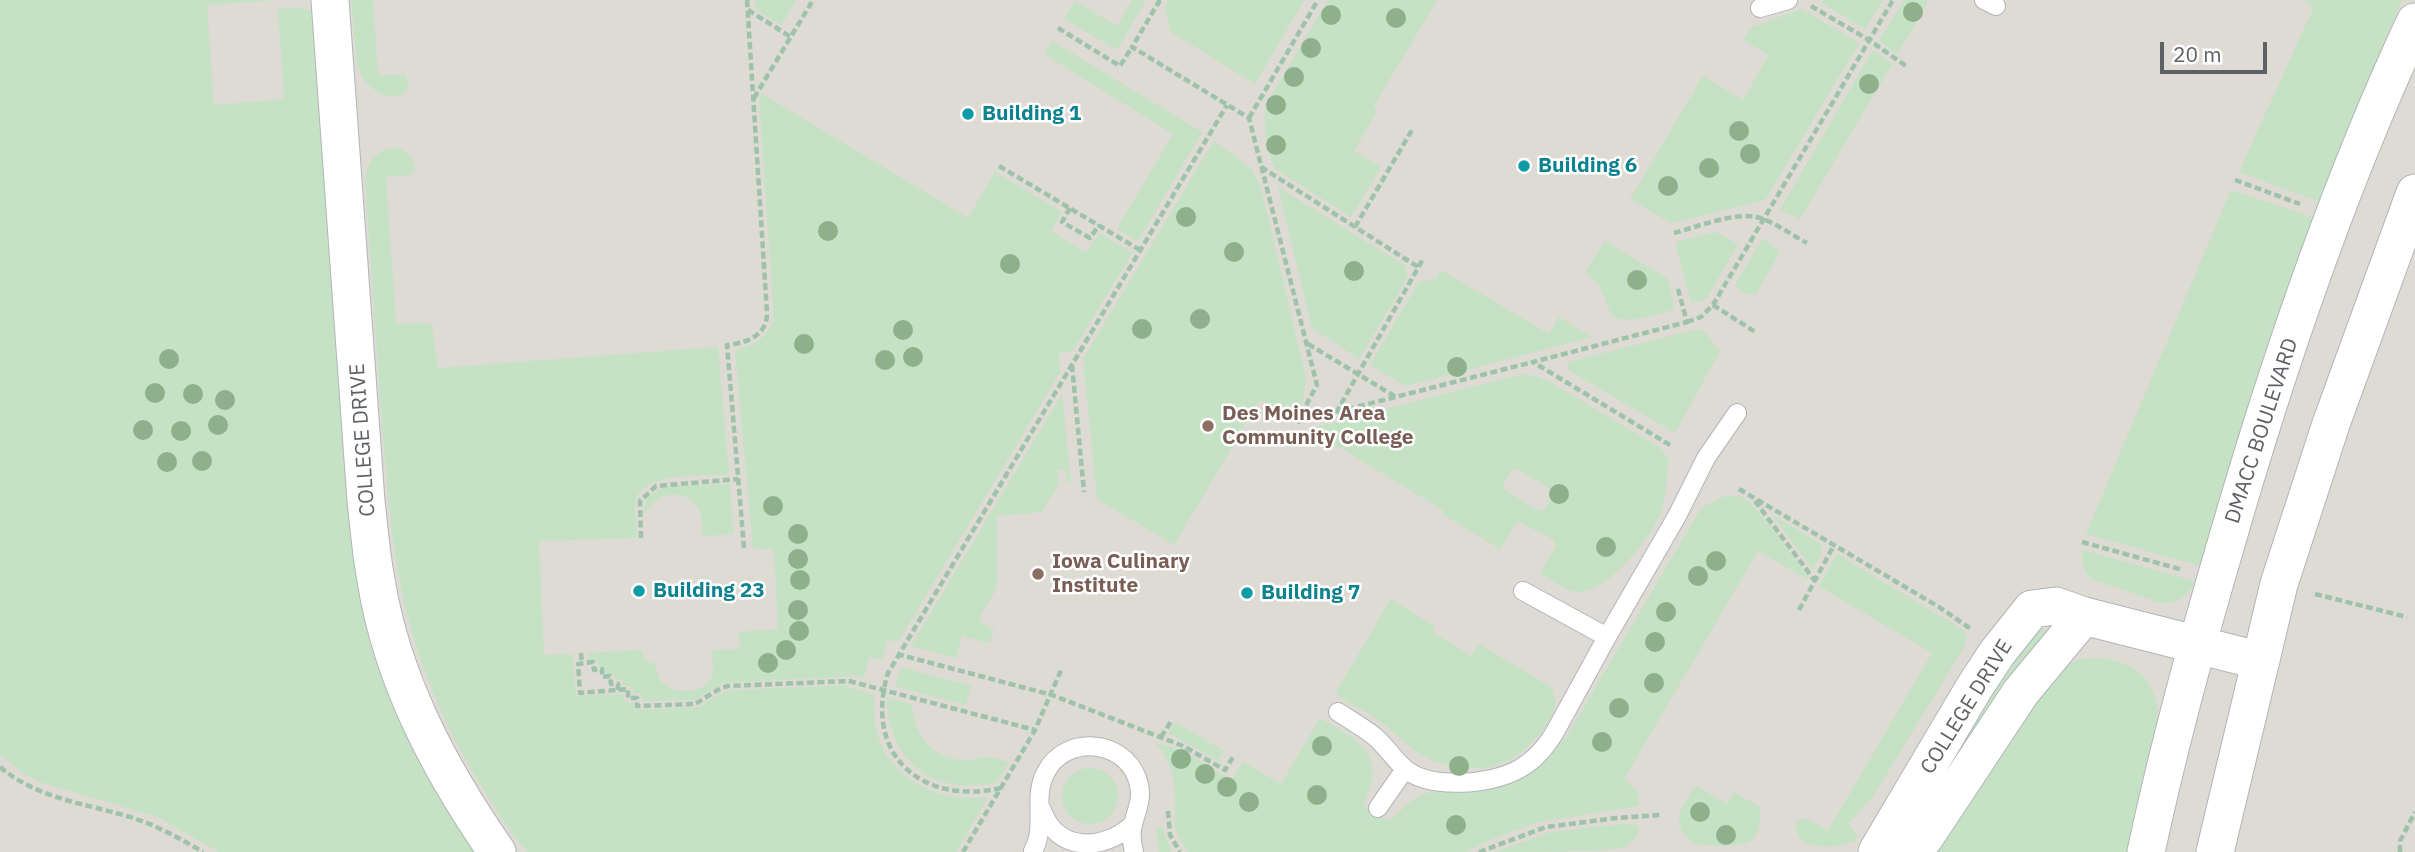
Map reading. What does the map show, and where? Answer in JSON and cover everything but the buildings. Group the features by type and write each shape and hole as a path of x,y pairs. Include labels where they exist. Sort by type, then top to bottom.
{"street":[{"name":"COLLEGE DRIVE","path":"330,0 366,500 376,582 403,680 421,724 441,765 497,852"},
{"name":"DMACC BOULEVARD","path":"2146,852 2197,645 2250,460 2343,194 2415,22"},
{"path":"2215,852 2279,584 2331,424 2415,193"},
{"name":"COLLEGE DRIVE","path":"1877,852 1974,688 1997,653 2032,609 2056,606 2084,616 2261,661"},
{"name":"COLLEGE DRIVE","path":"1912,852 1926,837 2021,692 2084,616"}],"lane":[{"path":"1760,8 1788,0"},
{"path":"1338,712 1372,734 1405,769 1431,780 1453,783 1486,779 1515,771 1527,764 1548,744 1606,637 1677,516 1706,458 1737,413"},
{"path":"1523,591 1606,637"},
{"path":"1100,746 1116,752 1128,762 1141,792 1139,809 1133,824 1121,837 1105,845 1086,848 1053,844 1033,851 1040,836 1040,788 1046,771 1056,759 1069,750 1100,746"},
{"path":"1378,808 1405,769"},
{"path":"1040,805 1046,821 1057,835 1086,848"},
{"path":"1133,824 1134,852"}],"path":[{"path":"744,548 727,345 757,336 767,319 747,0"},
{"path":"753,100 813,0"},
{"path":"1058,28 1120,66 1160,0"},
{"path":"1318,0 1249,118 1317,385 1297,422 1687,323 1701,317 1713,305 1893,0"},
{"path":"1802,0 1869,40 1906,66"},
{"path":"747,10 791,37"},
{"path":"1132,47 1249,118"},
{"path":"1001,788 956,792 930,785 911,773 895,757 885,735 881,708 883,690 897,654 1227,105"},
{"path":"1355,227 1412,130"},
{"path":"999,166 1140,250"},
{"path":"1261,167 1418,267"},
{"path":"1070,208 1062,222 1090,238 1099,225"},
{"path":"1674,233 1740,216 1754,216 1807,243"},
{"path":"1336,412 1423,259"},
{"path":"1678,289 1687,323"},
{"path":"1713,305 1757,333"},
{"path":"1307,344 1397,397"},
{"path":"1534,362 1670,445"},
{"path":"1072,364 1084,492"},
{"path":"641,538 640,501 656,486 738,479"},
{"path":"1739,489 1965,624 1971,629 1973,637"},
{"path":"1752,497 1815,581"},
{"path":"1799,610 1834,545"},
{"path":"581,653 582,663"},
{"path":"897,654 1052,695 1183,746 1225,770 1233,757"},
{"path":"618,690 618,684 611,684 610,676 602,677 602,669 594,670 593,662 578,664 580,693 618,690 628,689 628,698 637,698 638,706 695,704 728,686 849,681 1035,730"},
{"path":"963,852 1035,730 1062,668"},
{"path":"1161,737 1171,720"},
{"path":"0,767 15,780 43,794 132,818 171,834 203,852"},
{"path":"2400,852 2400,841 2415,812"},
{"path":"1479,852 1546,827 1660,815"}],"shaded area":[{"name":"Des Moines Area Community College","path":"0,0 2415,0 2415,852 0,852"}],"green space":[{"path":"0,0 277,0 207,5 214,105 284,99 278,9 299,8 313,11 344,466 359,592 366,627 388,695 436,792 474,852 219,852 158,817 40,782 24,774 0,755"},
{"path":"351,0 373,0 378,75 405,75 409,84 404,94 381,94 369,85 360,72 357,65"},
{"path":"755,0 796,0 781,25 756,10"},
{"path":"1132,0 1146,0 1117,50 1064,19 1075,1 1117,26"},
{"path":"1169,0 1304,0 1255,84 1171,32 1165,7"},
{"path":"1328,0 1437,0 1373,107 1377,110 1354,151 1381,167 1351,217 1276,169 1266,137 1267,103"},
{"path":"1883,0 1865,29 1820,2"},
{"path":"1904,0 1927,0 1927,4 1897,54 1879,41"},
{"path":"2304,0 2402,0 2346,132 2320,202 2239,172 2314,7"},
{"path":"1802,9 1859,43 1765,200 1671,223 1630,199 1703,76 1743,100 1769,55 1743,40 1752,27"},
{"path":"1052,41 1202,132 1138,241 1117,229 1173,134 1044,54"},
{"path":"1873,50 1892,64 1800,219 1780,210"},
{"path":"762,94 968,218 995,172 1062,212 1051,231 1086,253 1099,233 1132,253 1072,352 1059,353 1060,372 898,642 887,640 882,660 869,657 864,678 851,674 724,683 694,700 642,701 641,693 633,694 632,686 623,686 623,679 615,680 614,674 606,674 605,668 598,668 597,661 589,661 588,653 642,650 645,661 655,664 660,679 667,686 690,691 705,686 710,680 713,673 711,650 740,649 739,632 778,629 774,549 753,549 735,350 760,340 774,318 759,98"},
{"path":"1214,141 1251,168 1261,188 1306,378 1303,400 1292,420 1260,400 1174,545 1097,499 1083,359"},
{"path":"392,148 408,153 415,169 409,175 386,177 396,324 432,325 438,368 718,347 729,475 674,477 648,485 639,493 635,504 637,538 539,541 544,655 573,654 576,696 624,694 624,702 634,702 635,710 700,707 719,694 732,690 848,685 875,695 875,720 880,741 890,760 904,775 942,794 964,798 988,797 956,852 528,852 518,841 468,764 441,710 419,653 399,575 391,525 382,424 365,181 372,159 380,152"},
{"path":"1278,187 1405,266 1408,277 1359,359 1312,328"},
{"path":"2231,190 2315,218 2254,390 2201,566 2086,534"},
{"path":"1715,232 1738,244 1707,298 1699,302 1691,301 1675,242"},
{"path":"1763,238 1780,252 1755,295 1744,293 1735,285"},
{"path":"1605,241 1668,279 1674,307 1671,310 1626,320 1612,316 1598,283 1585,273"},
{"path":"1441,270 1549,334 1559,317 1592,337 1405,386 1370,365 1419,282 1436,279"},
{"path":"1698,329 1704,332 1720,351 1675,433 1567,369 1569,362"},
{"path":"1523,374 1535,376 1550,382 1659,447 1668,458 1661,512 1638,549 1615,574 1590,590 1573,591 1540,573 1556,546 1554,540 1518,521 1500,549 1442,514 1443,510 1309,429","holes":["1518,469 1551,489 1552,497 1545,509 1537,510 1505,490 1503,484 1512,470"]},
{"path":"1062,394 1071,484 1065,469 1057,470 1059,483 1042,512 997,516 997,583 978,620 994,629 989,643 962,636 956,658 911,646"},
{"path":"730,484 733,534 703,536 702,518 697,507 683,496 664,496 643,515 647,497 666,486"},
{"path":"1739,495 1766,521 1808,577 1807,579 1758,551 1624,779 1638,792 1639,806 1539,822 1465,852 1189,852 1183,845 1175,825 1175,788 1172,774 1156,743 1182,750 1232,780 1243,762 1281,784 1320,718 1348,735 1366,752 1373,773 1363,806 1388,821 1412,800 1430,792 1499,786 1511,783 1532,771 1567,736 1701,508 1723,497"},
{"path":"1771,514 1821,544 1822,553 1813,569"},
{"path":"2082,552 2195,581 2182,598 2161,603 2091,579 2083,567"},
{"path":"1837,554 1963,630 1967,637 1964,647 1874,795 1848,823 1859,838 1828,847 1817,846 1801,839 1797,831 1797,821 1806,818 1828,831 1932,653 1819,586"},
{"path":"1391,599 1435,627 1432,632 1472,656 1479,644 1551,687 1555,707 1551,719 1519,754 1498,765 1475,768 1462,768 1429,759 1376,718 1335,694"},
{"path":"2039,626 2047,633 1921,821 1994,674"},
{"path":"2100,658 2126,664 2143,676 2150,685 2157,706 2159,720 2130,852 1926,852 2063,666 2081,659"},
{"path":"901,667 971,686 966,705 895,686"},
{"path":"887,698 912,704 920,734 932,749 941,754 965,760 988,757 1009,762 997,782 954,784 935,779 919,770 906,757 896,741 889,721"},
{"path":"1175,722 1224,751 1218,761 1169,733"},
{"path":"1090,768 1101,770 1110,776 1116,785 1116,807 1110,816 1101,822 1090,824 1079,822 1070,816 1064,807 1062,796 1064,785 1070,776 1079,770"},
{"path":"1695,785 1727,804 1734,792 1760,807 1760,824 1753,839 1742,844 1715,846 1694,843 1688,839 1680,827 1679,816"},
{"path":"1623,824 1637,825 1639,830 1634,840 1625,847 1582,851 1494,852 1551,832"},
{"path":"1156,827 1162,828 1172,852 1159,852"}],"place":[{"name":"Building 1","path":"968,114"},
{"name":"Building 6","path":"1524,166"},
{"name":"Des Moines Area Community College","path":"1208,426"},
{"name":"Iowa Culinary Institute","path":"1038,574"},
{"name":"Building 23","path":"639,591"},
{"name":"Building 7","path":"1247,593"}]}
